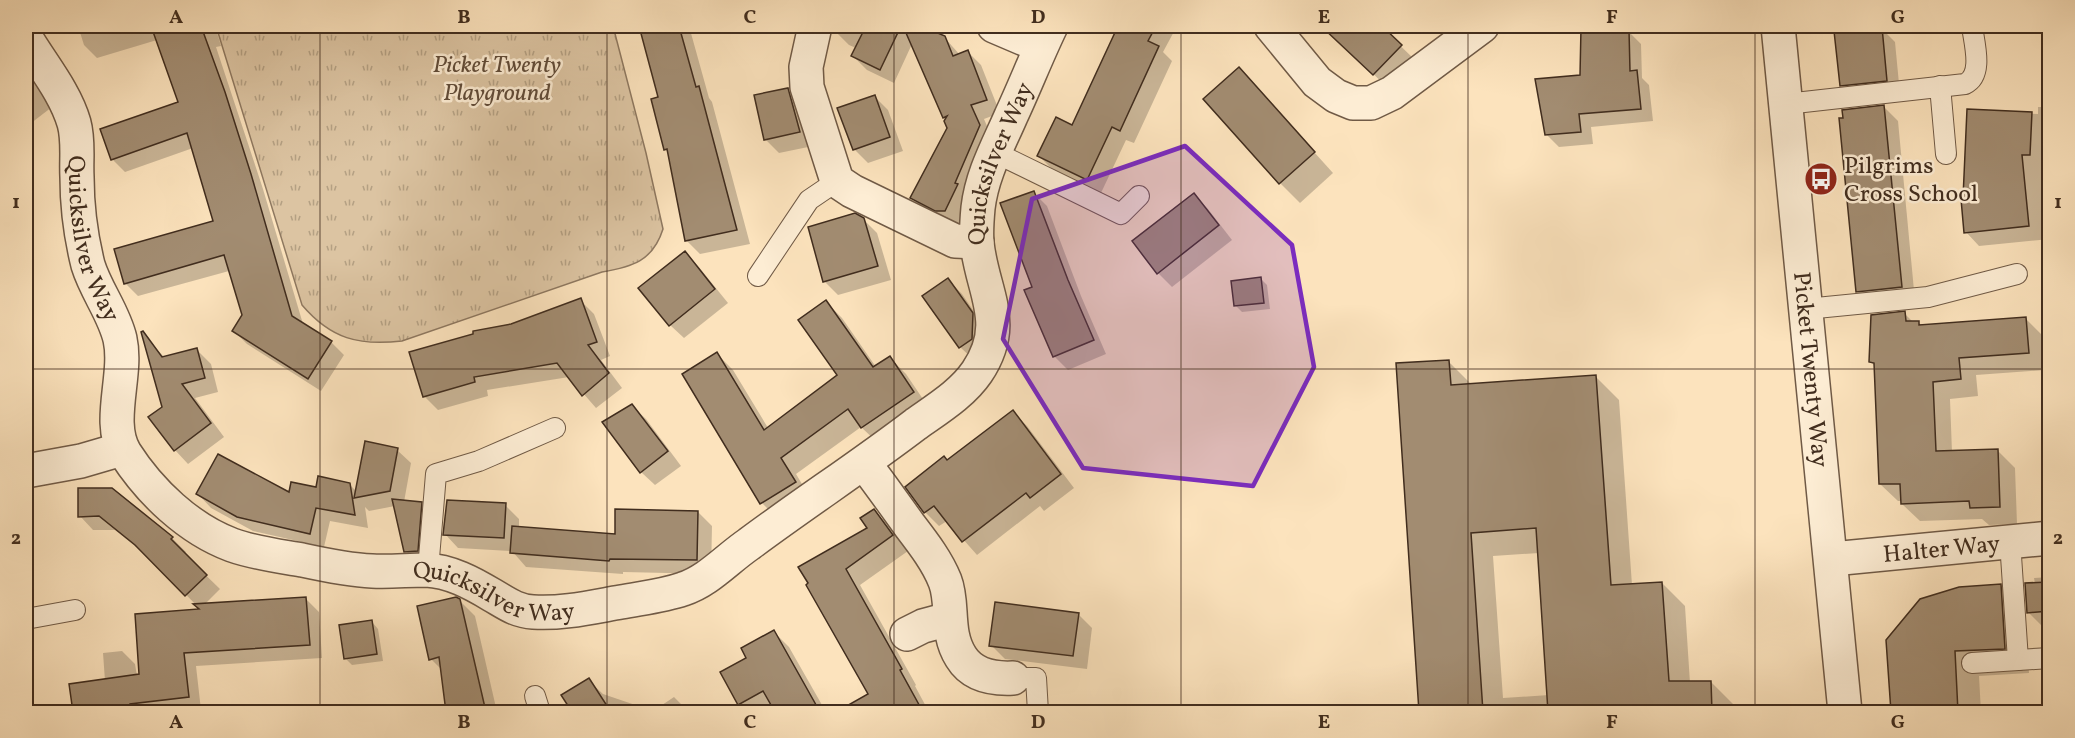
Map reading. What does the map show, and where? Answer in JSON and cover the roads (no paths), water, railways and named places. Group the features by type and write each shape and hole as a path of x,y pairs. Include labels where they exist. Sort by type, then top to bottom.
{"street":[{"path":"815,26 806,67 807,87 837,181 878,205 955,241 977,243"},
{"path":"994,26 1046,36"},
{"path":"1271,26 1317,82 1336,96 1353,103 1371,103 1392,93 1482,26"},
{"name":"Picket Twenty Way","path":"1778,26 1832,559 1845,712"},
{"name":"Quicksilver Way","path":"26,38 64,99 75,124 77,186 85,248 96,286 121,341 118,434 122,449 152,487 180,515 212,536 235,546 347,568 392,571 428,570 444,573 469,582 511,607 523,611 570,610 660,595 684,589 699,582 747,544 864,463 955,395 978,370 991,340 993,310 977,243 981,193 994,152 1046,36"},
{"path":"26,471 81,461 122,449"},
{"path":"864,463 937,565 947,586 949,620 956,646 967,664 982,674 1000,679 1013,678"},
{"name":"Halter Way","path":"1832,559 2049,538"},
{"path":"907,634 923,626 949,620"}],"lane":[{"path":"1786,104 1965,84 1972,81 1976,72 1972,26"},
{"path":"1940,86 1946,154"},
{"path":"994,152 1121,214 1140,196"},
{"path":"758,276 809,200 837,181"},
{"path":"1806,309 1928,297 2017,274"},
{"path":"428,570 436,474 479,461 555,428"},
{"path":"2010,541 2018,660"},
{"path":"26,619 75,610"},
{"path":"1972,663 2049,658"},
{"path":"1013,678 1036,678 1038,712"}],"place":[{"name":"Pilgrims Cross School","path":"1821,179"}],"park label":[{"name":"Picket Twenty Playground","path":"497,78"}]}
